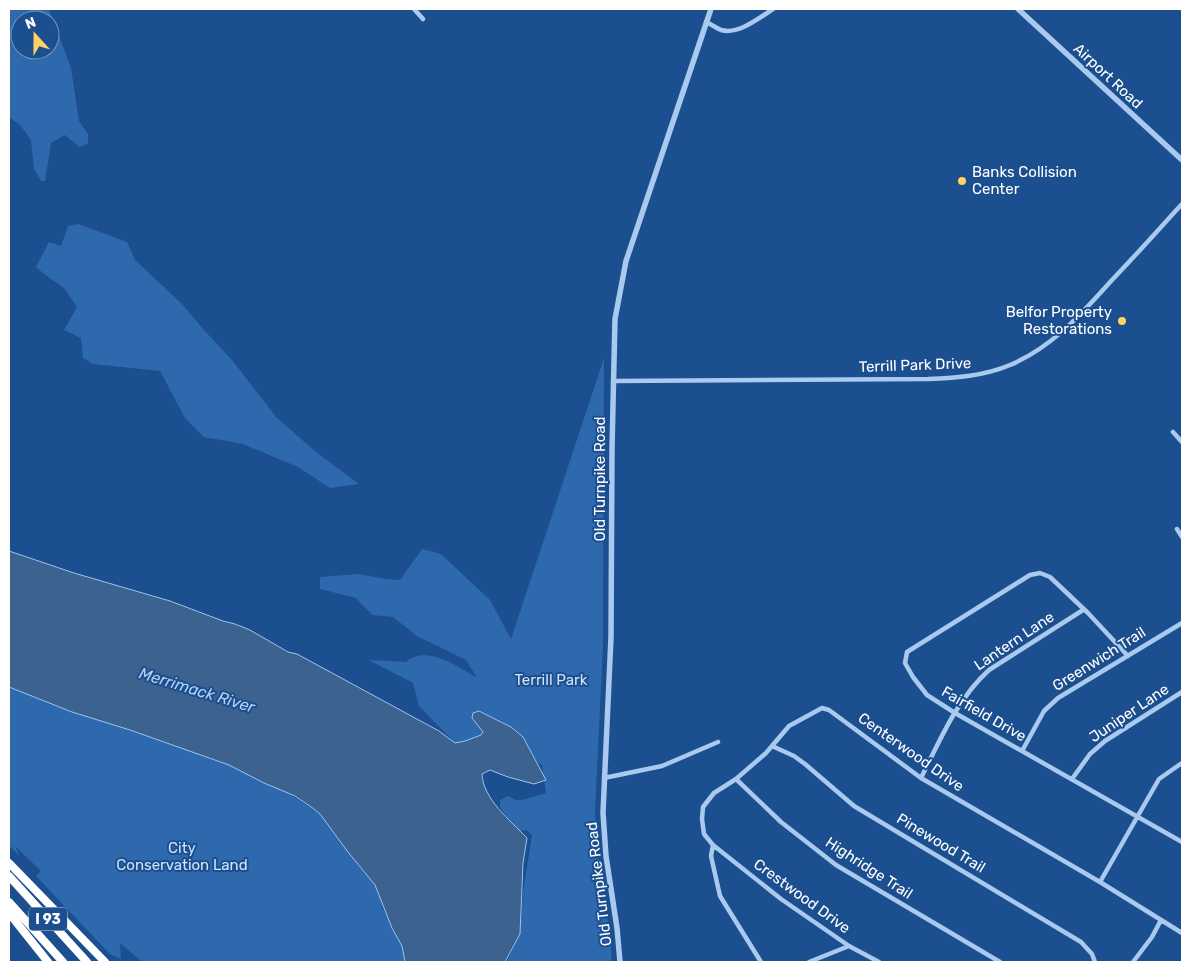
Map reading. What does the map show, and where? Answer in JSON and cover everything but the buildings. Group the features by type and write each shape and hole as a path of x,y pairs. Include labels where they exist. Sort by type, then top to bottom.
{"highway":[{"path":"9,863 105,962"},
{"name":"I 93","path":"9,876 87,962"},
{"name":"I 93","path":"9,902 63,962"},
{"path":"9,913 48,962"}],"street":[{"path":"414,9 423,19"},
{"name":"Old Turnpike Road","path":"620,962 606,856 603,813 611,637 612,381 615,319 626,262 711,9"},
{"path":"706,22 719,29 731,30 748,24 773,9"},
{"name":"Airport Road","path":"1018,9 1182,160"},
{"name":"Terrill Park Drive","path":"612,381 928,379 958,378 994,371 1033,354 1067,328 1182,204"},
{"path":"1173,432 1182,442"},
{"path":"1182,530 1177,529 1182,537"},
{"name":"Fairfield Drive","path":"1128,656 1088,613 1050,577 1040,573 1030,575 907,652 905,663 913,677 928,695 955,713 1182,842"},
{"name":"Lantern Lane","path":"921,778 955,713 979,680 989,670 1083,610"},
{"name":"Greenwich Trail","path":"1022,751 1044,711 1058,698 1182,623"},
{"name":"Juniper Lane","path":"1072,778 1090,754 1105,741 1182,692"},
{"name":"Centerwood Drive","path":"713,845 704,834 702,819 703,807 714,793 736,779 772,746 789,726 822,708 830,710 921,778 1100,882 1182,933"},
{"path":"604,778 662,766 718,742"},
{"name":"Pinewood Trail","path":"772,746 794,756 805,764 854,806 1081,942 1092,954 1095,962"},
{"path":"1100,882 1159,779 1182,763"},
{"name":"Highridge Trail","path":"736,779 781,822 836,864 1000,962"},
{"path":"713,845 711,856 720,896 761,962"},
{"name":"Crestwood Drive","path":"713,845 781,899 849,946 879,962"},
{"path":"1133,962 1152,937 1161,920"},
{"path":"809,962 849,946"}],"green space":[{"path":"9,9 49,9 10,10 10,60 60,60 60,38 71,68 79,121 88,134 88,144 79,147 65,135 51,143 45,181 41,181 34,169 31,140 20,125 9,117"},
{"path":"78,224 127,242 135,260 182,304 232,360 277,418 316,452 359,484 330,488 298,467 243,444 204,437 185,418 160,371 93,364 83,358 81,338 64,330 77,307 64,288 36,267 49,242 61,246 68,226"},
{"name":"Terrill Park","path":"604,358 603,646 595,811 598,857 612,962 507,962 520,934 523,893 532,835 526,830 517,832 500,807 500,800 508,796 516,800 522,800 546,793 542,765 536,760 520,733 503,722 479,711 472,718 483,733 455,743 419,706 413,683 369,660 406,662 414,657 423,655 433,656 452,663 477,678 466,660 417,636 393,617 372,615 356,598 320,589 320,577 358,574 400,580 422,549 441,554 490,600 511,639"},
{"name":"City Conservation Land","path":"9,685 135,732 146,733 163,739 266,779 316,811 358,854 384,898 382,907 402,941 409,962 142,962 120,943 121,959 110,954 36,876 41,871 16,847 19,856 9,845"}],"water":[{"name":"Merrimack River","path":"9,551 74,573 170,601 250,630 439,731 455,743 481,735 483,732 472,718 473,713 479,711 511,727 523,737 546,780 534,784 490,770 482,774 487,792 498,809 527,838 523,863 520,934 505,962 405,962 402,946 392,928 375,885 320,814 314,809 295,796 229,765 72,712 9,687"}],"place":[{"name":"Banks Collision Center","path":"962,181"},
{"name":"Belfor Property Restorations","path":"1122,321"}]}
